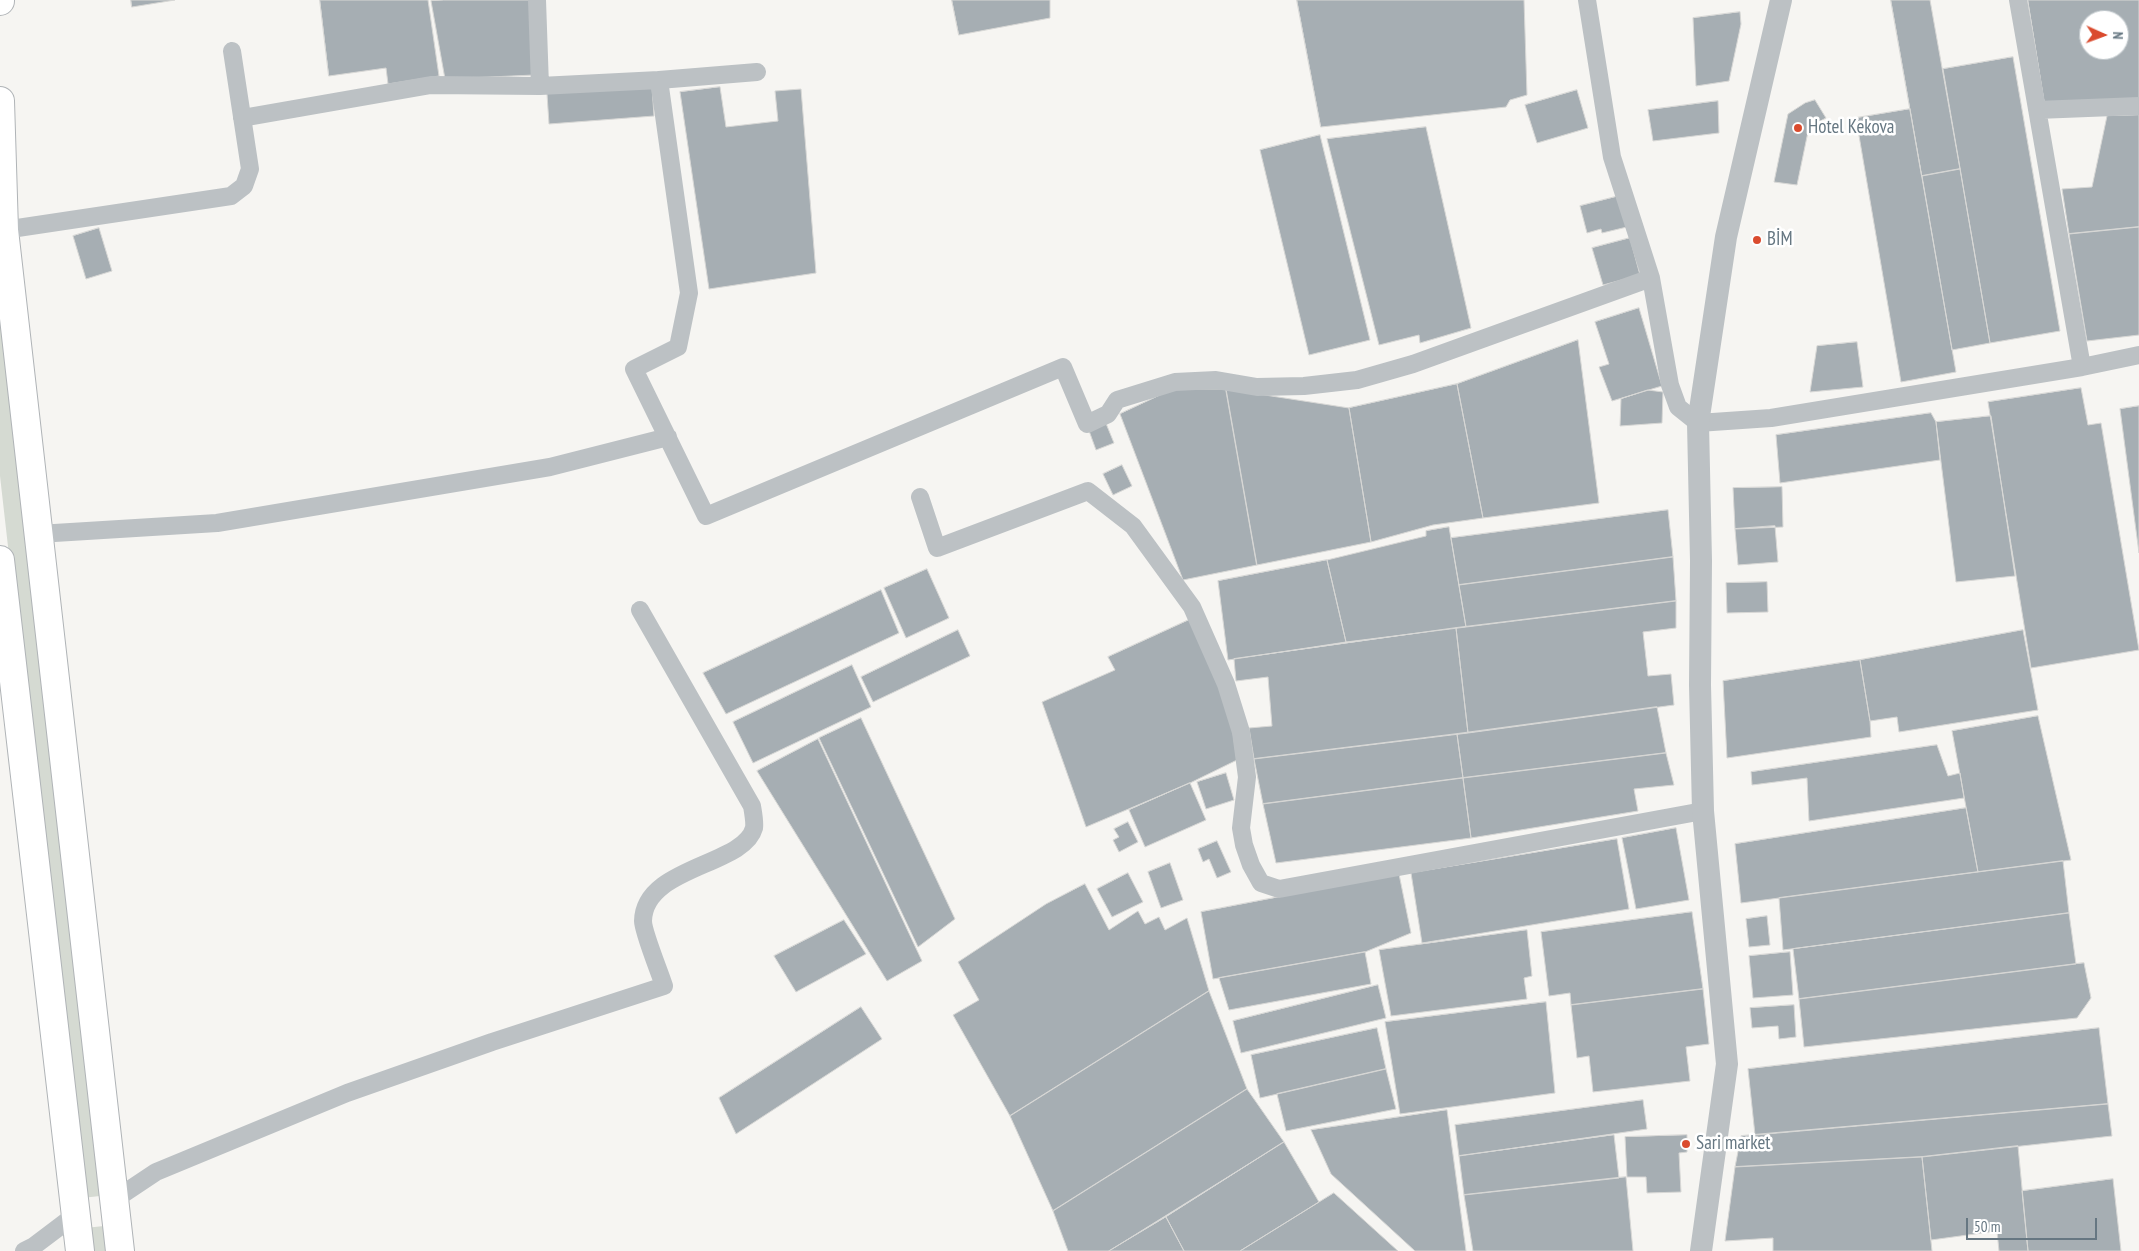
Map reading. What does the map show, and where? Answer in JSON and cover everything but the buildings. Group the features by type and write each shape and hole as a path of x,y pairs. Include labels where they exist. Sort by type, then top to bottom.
{"highway":[{"path":"0,101 4,230 120,1251"},
{"path":"0,560 80,1251"}],"street":[{"path":"537,0 540,86"},
{"path":"1587,0 1612,157 1651,278 1670,385 1678,407 1698,423 1771,418 2139,356"},
{"path":"1700,1251 1727,1064 1703,811 1698,423 1726,237 1780,0"},
{"path":"2018,0 2082,367"},
{"path":"4,230 231,196 244,186 250,169 232,51"},
{"path":"242,118 431,85 540,86 659,80 757,72"},
{"path":"659,80 689,293 678,347 634,369 706,516 1063,367 1087,424 1108,414 1117,400 1175,382 1216,380 1257,388 1304,386 1357,380 1413,364 1651,278"},
{"path":"2037,110 2139,106"},
{"path":"38,534 218,524 550,468 668,437"},
{"path":"920,497 937,548 1088,490 1133,526 1192,607 1226,684 1241,732 1247,777 1241,828 1251,866 1261,883 1279,889 1703,811"},
{"path":"114,1200 156,1172 347,1092 664,986 643,922 646,904 660,887 746,843 754,828 752,806 640,610"},
{"path":"24,1251 34,1246 75,1215"}],"shaded area":[{"path":"0,299 4,356 100,1196 82,1198 0,476"},
{"path":"104,1226 107,1251 88,1251 85,1228"}],"place":[{"name":"Hotel Kekova","path":"1798,128"},
{"name":"BİM","path":"1757,240"},
{"name":"Sari market","path":"1686,1144"}]}
